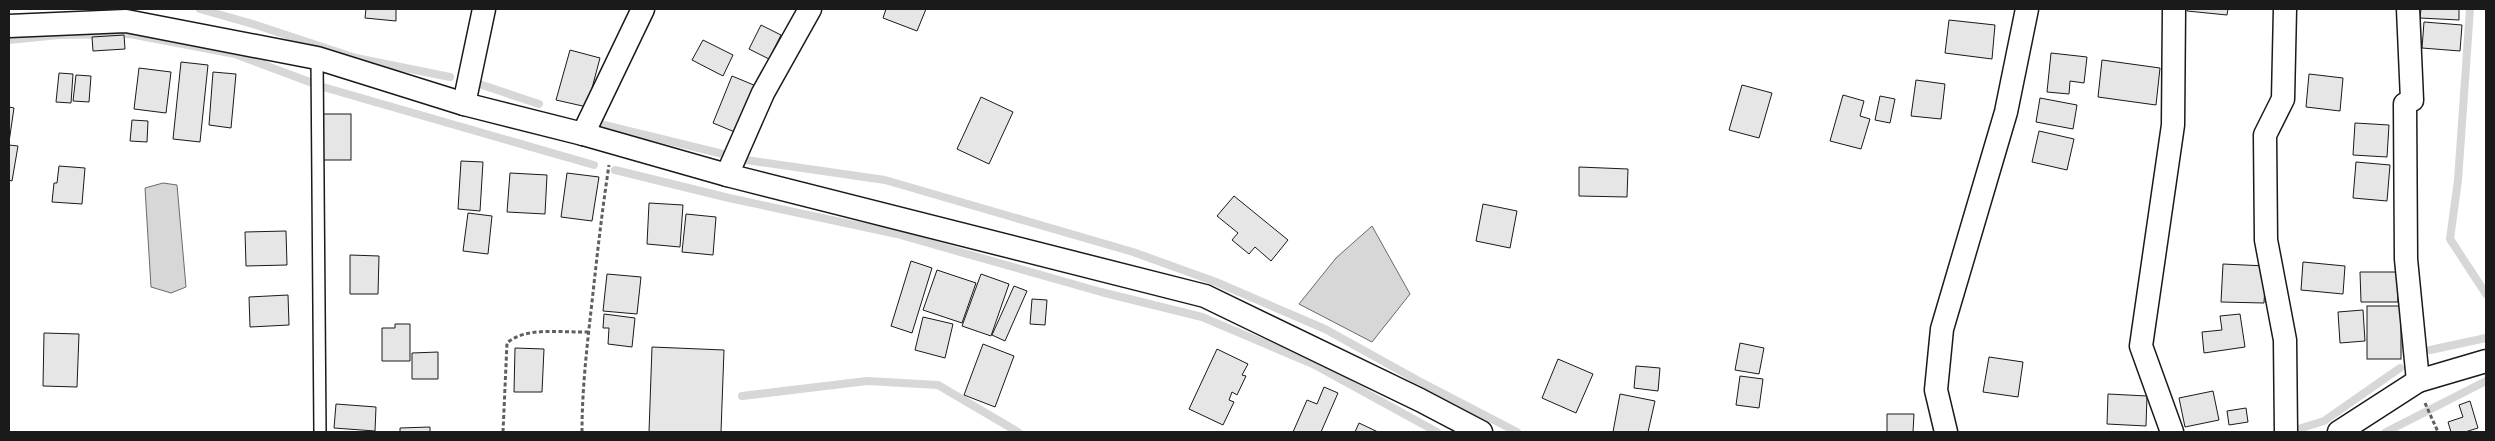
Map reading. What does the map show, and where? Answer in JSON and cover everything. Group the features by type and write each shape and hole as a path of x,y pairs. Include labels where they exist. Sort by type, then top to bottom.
{"street":[{"path":"464,104 484,9"},
{"path":"583,134 643,9"},
{"path":"727,175 763,93 810,9"},
{"path":"1946,432 1936,390 1942,329 2006,112 2027,9"},
{"path":"2172,432 2141,346 2173,125 2174,9"},
{"path":"2285,9 2283,99 2265,136 2265,145 2266,240 2285,340 2286,432"},
{"path":"2408,9 2412,100 2405,104 2406,259 2418,381"},
{"path":"9,26 126,13 317,58 464,104 583,134 727,175 1205,296 1420,400 1481,432"},
{"path":"2339,432 2418,381 2486,361"}],"lane":[{"path":"317,58 320,432"}],"path":[{"path":"582,432 582,401 599,229 612,142"},
{"path":"503,432 507,343 514,336 526,333 589,332"},
{"path":"2418,381 2427,410 2438,432"}],"shaded area":[{"path":"163,183 177,185 186,287 171,293 151,287 145,188"},
{"path":"1372,226 1410,294 1372,342 1299,304 1336,258"}],"building":[{"path":"366,9 396,9 396,21 365,18"},
{"path":"886,9 926,9 917,31 883,18"},
{"path":"2187,9 2228,9 2227,15 2187,11"},
{"path":"2421,9 2459,9 2459,20 2420,18"},
{"path":"1949,20 1995,25 1992,59 1945,53"},
{"path":"2424,22 2462,25 2460,51 2422,48"},
{"path":"761,25 781,35 769,59 749,49"},
{"path":"124,35 125,49 93,51 92,37"},
{"path":"703,40 733,55 723,76 692,60"},
{"path":"570,50 600,58 587,107 556,100"},
{"path":"2051,53 2087,57 2084,83 2070,81 2069,94 2047,92"},
{"path":"2102,60 2160,68 2156,105 2098,97"},
{"path":"181,62 208,65 200,142 173,139"},
{"path":"139,68 171,72 166,113 134,109"},
{"path":"213,72 236,74 231,128 209,125"},
{"path":"59,73 73,74 71,103 56,102"},
{"path":"2309,74 2343,78 2340,111 2306,107"},
{"path":"76,75 91,76 89,102 73,101"},
{"path":"732,76 761,88 742,135 713,123"},
{"path":"1916,80 1945,84 1941,119 1911,116"},
{"path":"1742,85 1772,93 1759,138 1729,130"},
{"path":"1843,95 1864,101 1860,116 1870,119 1861,149 1830,141"},
{"path":"1880,96 1895,99 1890,123 1875,120"},
{"path":"981,97 1013,112 989,164 957,149"},
{"path":"2040,98 2077,105 2073,129 2036,122"},
{"path":"9,107 14,108 9,142"},
{"path":"320,114 351,114 351,160 320,160"},
{"path":"132,120 148,121 147,142 130,141"},
{"path":"2355,123 2389,125 2387,157 2353,155"},
{"path":"2039,131 2074,139 2067,170 2032,162"},
{"path":"9,145 18,146 12,181 9,180"},
{"path":"461,161 483,162 480,211 458,209"},
{"path":"2356,162 2390,165 2387,201 2353,198"},
{"path":"59,166 85,168 82,204 52,202 54,183 57,183"},
{"path":"1579,167 1628,169 1627,197 1579,196"},
{"path":"510,173 547,175 545,214 507,212"},
{"path":"567,173 599,177 592,221 561,217"},
{"path":"1234,196 1288,240 1271,261 1255,247 1249,254 1232,240 1238,233 1217,216"},
{"path":"649,203 683,205 680,247 647,244"},
{"path":"1483,204 1517,211 1510,248 1476,241"},
{"path":"468,213 492,216 488,254 463,251"},
{"path":"686,214 716,217 713,255 682,252"},
{"path":"286,231 287,265 246,266 245,232"},
{"path":"350,255 379,256 378,294 350,294"},
{"path":"911,261 932,268 912,333 891,326"},
{"path":"2303,262 2345,266 2343,294 2301,290"},
{"path":"2223,264 2266,266 2264,303 2221,302"},
{"path":"937,270 976,283 962,323 923,310"},
{"path":"2360,272 2397,272 2398,302 2361,302"},
{"path":"607,274 641,277 637,314 603,311"},
{"path":"981,274 1009,284 991,336 962,326"},
{"path":"1014,286 1027,291 1005,341 992,335"},
{"path":"288,295 289,325 250,327 249,297"},
{"path":"1032,299 1047,300 1045,325 1030,324"},
{"path":"2367,306 2401,306 2401,359 2367,359"},
{"path":"2363,310 2365,341 2340,343 2338,312"},
{"path":"604,314 635,318 632,347 608,344 609,328 603,328"},
{"path":"2240,314 2245,347 2204,353 2202,332 2222,330 2220,316"},
{"path":"923,317 953,324 945,358 915,350"},
{"path":"395,324 410,324 410,361 382,361 382,328 395,328"},
{"path":"44,333 79,334 77,387 43,386"},
{"path":"1740,343 1764,348 1759,374 1735,370"},
{"path":"983,344 1014,356 995,407 964,395"},
{"path":"652,347 724,350 721,432 649,432"},
{"path":"515,348 544,349 542,392 514,392"},
{"path":"1217,349 1248,364 1242,375 1246,376 1237,395 1232,392 1229,400 1234,402 1223,425 1189,409"},
{"path":"438,352 438,379 412,379 412,353"},
{"path":"1989,357 2023,362 2018,397 1983,392"},
{"path":"1558,359 1593,374 1576,413 1542,398"},
{"path":"1636,366 1660,368 1658,391 1634,388"},
{"path":"1740,376 1763,379 1759,408 1736,405"},
{"path":"1324,387 1338,393 1321,432 1293,432 1307,400 1317,404"},
{"path":"2213,391 2219,420 2185,427 2179,398"},
{"path":"1620,394 1655,401 1648,432 1613,432"},
{"path":"2108,394 2147,396 2146,426 2107,424"},
{"path":"2470,401 2478,428 2465,432 2451,432 2448,422 2463,417 2459,405"},
{"path":"336,404 376,407 375,431 334,428"},
{"path":"2246,408 2248,422 2229,425 2227,411"},
{"path":"1887,414 1914,414 1913,432 1887,432"},
{"path":"1359,423 1378,432 1355,432"},
{"path":"430,427 430,432 400,432 400,428"}],"waterway":[{"path":"200,9 256,25 356,58 450,77"},
{"path":"2470,9 2458,180 2450,239 2486,294"},
{"path":"9,40 59,35 130,34 235,54 323,87 594,165"},
{"path":"479,84 539,104"},
{"path":"600,124 723,154"},
{"path":"746,160 885,180 1133,252 1216,282 1325,329 1517,432"},
{"path":"615,170 729,198 897,234 1101,292 1202,317 1313,364 1437,432"},
{"path":"2430,350 2486,338"},
{"path":"2295,430 2324,421 2400,368"},
{"path":"742,396 867,381 938,385 1018,432"},
{"path":"2386,432 2486,381"}]}
